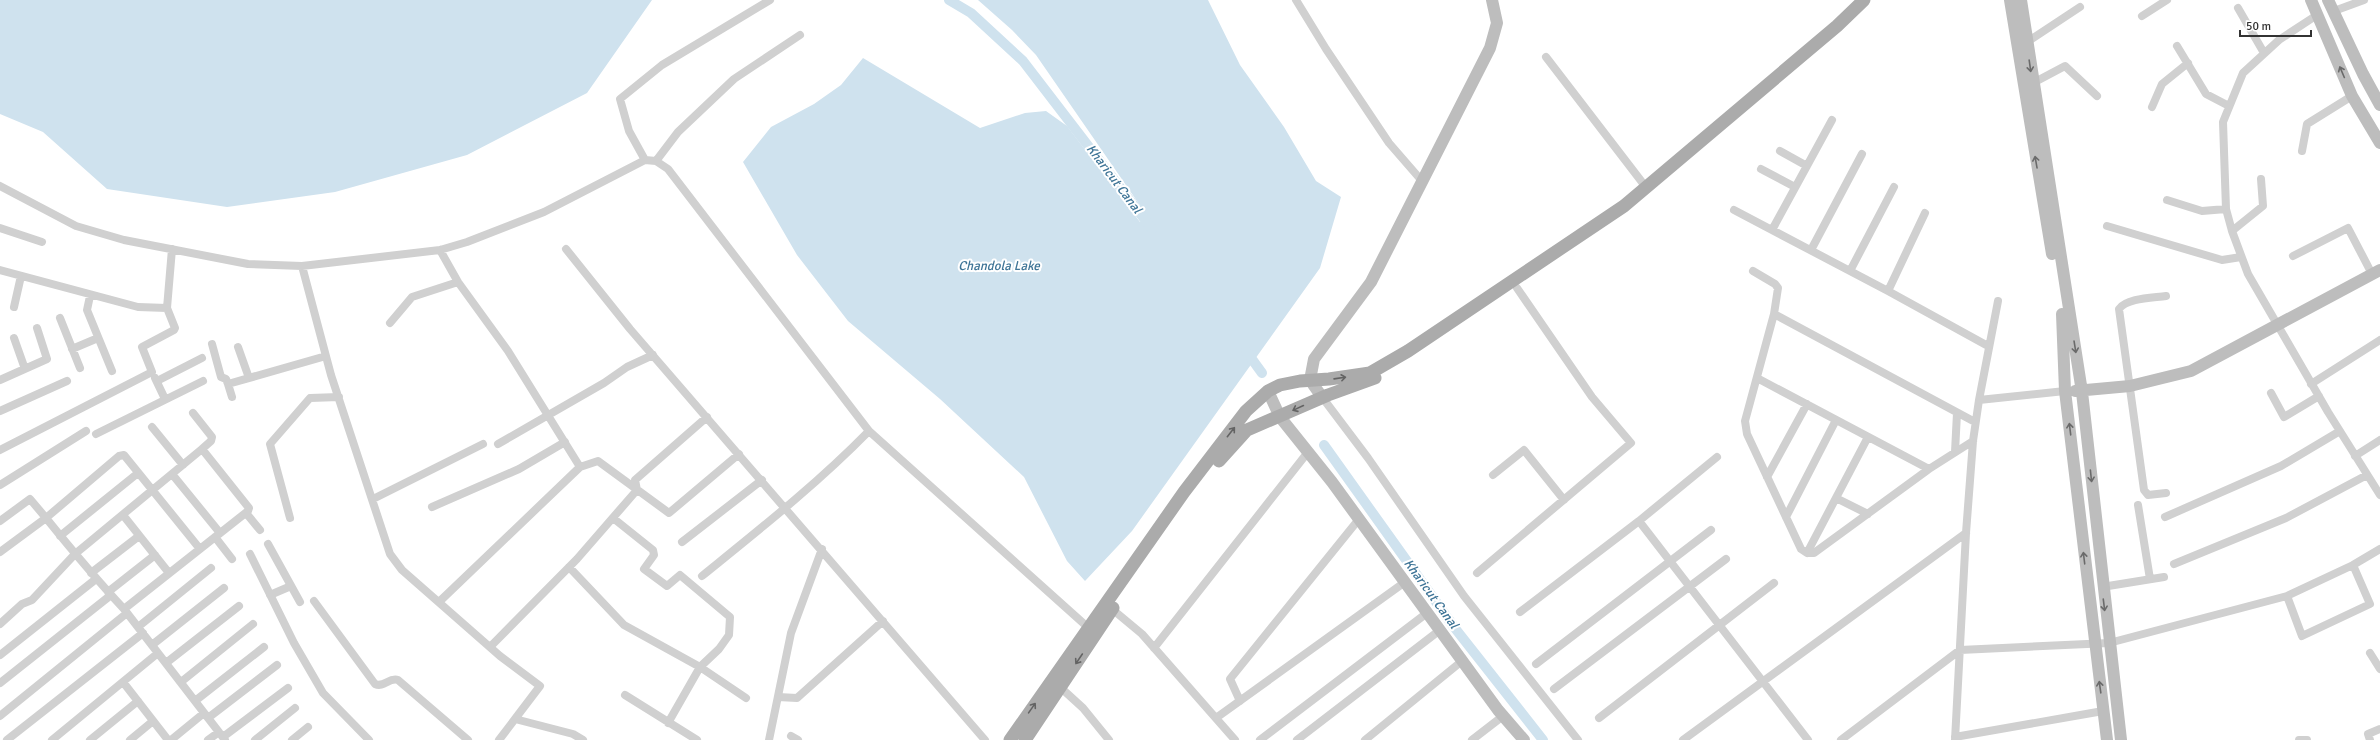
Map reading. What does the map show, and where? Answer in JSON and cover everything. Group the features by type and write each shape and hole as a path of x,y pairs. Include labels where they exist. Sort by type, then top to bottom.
{"main road":[{"path":"1027,739 1060,687 1092,631 1112,609 1223,456 1247,430 1280,417 1322,397 1373,379 1517,288 1628,212 1857,5 1875,0"},
{"path":"1010,740 1092,631 1184,492 1246,411 1268,391 1280,385 1370,373 1531,270 1624,206 1645,186 1683,157 1837,26 1857,5"}],"street":[{"path":"645,160 629,131 620,99 662,65 770,0"},
{"path":"1296,0 1326,49 1389,143 1422,181"},
{"path":"1492,0 1497,23 1490,48 1370,282 1314,359 1310,380 1368,458 1464,596 1578,740"},
{"path":"2010,0 2064,323 2065,391 2094,644 2107,740"},
{"path":"2021,0 2082,392 2102,587 2120,740"},
{"path":"2142,16 2167,0"},
{"path":"2311,0 2352,96 2380,143"},
{"path":"2328,0 2362,74 2380,105"},
{"path":"2334,11 2364,0"},
{"path":"2027,42 2080,7"},
{"path":"2238,8 2264,53"},
{"path":"2317,15 2279,40 2243,73 2223,122 2226,209 2232,231 2248,274 2311,384 2380,495"},
{"path":"656,160 678,132 734,79 800,36"},
{"path":"2178,46 2206,94 2229,106"},
{"path":"1546,57 1645,186"},
{"path":"2152,107 2162,84 2188,63"},
{"path":"2033,83 2065,66 2097,96"},
{"path":"2302,151 2307,124 2352,96"},
{"path":"1772,230 1832,120"},
{"path":"1780,151 1807,166"},
{"path":"1811,250 1862,154"},
{"path":"0,186 76,226 124,240 248,264 302,266 440,250 467,242 544,212 645,160 656,160 668,169 869,430 1092,631"},
{"path":"1761,168 1795,187"},
{"path":"2232,231 2263,206 2261,179"},
{"path":"1850,271 1894,187"},
{"path":"2167,200 2202,211 2226,209"},
{"path":"1734,210 1888,290 1988,346"},
{"path":"1888,290 1925,213"},
{"path":"2107,226 2222,260 2241,257"},
{"path":"0,228 42,242"},
{"path":"1979,400 2065,391 2082,392 2130,386 2191,371 2376,272 2348,228 2293,256"},
{"path":"165,399 142,347 174,330 175,328 167,308 172,249"},
{"path":"566,249 653,355 822,549 985,740"},
{"path":"440,250 458,282 508,351 580,467"},
{"path":"302,266 338,397 390,554 402,570 490,647 540,686 499,740"},
{"path":"0,270 138,308 167,308"},
{"path":"1753,271 1776,284 1778,288 1774,314 1745,421 1747,434 1801,549 1807,553 1814,552 1929,469 1972,441"},
{"path":"14,307 20,276"},
{"path":"390,323 412,297 458,282"},
{"path":"1477,573 1631,443 1592,397 1517,288"},
{"path":"90,296 86,310 112,371"},
{"path":"2166,296 2129,302 2123,304 2119,310 2144,490 2148,495 2166,493"},
{"path":"1998,301 1988,346 1972,441 1955,739 2103,711"},
{"path":"1774,314 1975,422"},
{"path":"60,318 80,368"},
{"path":"0,380 47,359 37,328"},
{"path":"14,338 25,369"},
{"path":"72,349 98,338"},
{"path":"2311,384 2380,340"},
{"path":"212,344 221,377 226,379 232,397"},
{"path":"238,346 249,378"},
{"path":"498,444 547,414 604,383 627,367 653,355"},
{"path":"228,384 326,356"},
{"path":"156,381 202,358"},
{"path":"0,450 152,372"},
{"path":"1757,378 1929,469"},
{"path":"0,411 67,381"},
{"path":"96,434 203,381"},
{"path":"1268,391 1280,417 1359,519 1503,716 1524,740"},
{"path":"2271,393 2284,417 2319,396"},
{"path":"290,518 270,444 310,398 338,397"},
{"path":"1767,477 1807,404"},
{"path":"1955,452 1957,412"},
{"path":"0,624 14,614 22,604 32,600 75,554 211,441 212,437 193,413"},
{"path":"638,490 635,480 707,417"},
{"path":"1786,517 1836,420"},
{"path":"152,426 183,464"},
{"path":"702,576 786,508 837,464 869,430"},
{"path":"0,485 86,431"},
{"path":"2165,517 2281,466 2340,431"},
{"path":"1807,553 1868,437"},
{"path":"2355,456 2380,440"},
{"path":"432,507 519,469 564,442"},
{"path":"373,499 483,444"},
{"path":"0,716 169,573 246,513 249,509 249,505 202,449"},
{"path":"1493,475 1524,450 1564,500"},
{"path":"1154,648 1308,452"},
{"path":"439,602 580,467 598,461 669,513 739,454"},
{"path":"0,552 46,518 119,456 124,455 200,549"},
{"path":"1520,612 1638,521 1718,456"},
{"path":"60,536 138,473"},
{"path":"172,474 218,535 232,559"},
{"path":"2174,564 2286,518 2367,475"},
{"path":"682,542 762,480"},
{"path":"490,647 570,567 638,490"},
{"path":"1836,498 1868,514"},
{"path":"0,521 30,499 75,554 125,611 222,736"},
{"path":"2138,505 2150,580"},
{"path":"246,513 260,530"},
{"path":"123,515 169,573"},
{"path":"613,518 653,550 654,555 644,569 667,586 680,576 730,616 729,635 719,649 700,666 668,723"},
{"path":"1240,701 1230,679 1359,519"},
{"path":"1638,521 1808,740"},
{"path":"1536,664 1711,530"},
{"path":"1683,740 1966,533"},
{"path":"0,655 139,536"},
{"path":"268,544 300,602"},
{"path":"769,740 791,633 822,549"},
{"path":"1841,740 1960,650 2109,643 2287,596 2353,564 2380,549"},
{"path":"250,554 308,670 323,693 369,740"},
{"path":"0,683 154,555"},
{"path":"1554,689 1726,559"},
{"path":"2287,596 2302,636 2370,604 2353,564"},
{"path":"570,567 624,625 675,655 700,666 746,698"},
{"path":"7,740 140,630 211,568"},
{"path":"2102,587 2164,577"},
{"path":"1216,718 1405,582"},
{"path":"1599,718 1774,584"},
{"path":"270,595 292,586"},
{"path":"152,645 224,588"},
{"path":"314,601 375,684 382,685 391,679 398,680 468,740"},
{"path":"166,663 239,606"},
{"path":"1112,609 1142,634 1235,740"},
{"path":"1260,740 1427,613"},
{"path":"778,697 797,698 883,621"},
{"path":"181,682 253,624"},
{"path":"1297,740 1440,630"},
{"path":"195,701 264,647"},
{"path":"2370,652 2380,668"},
{"path":"52,740 158,653"},
{"path":"1365,740 1462,661"},
{"path":"123,682 153,721 170,740 206,716 276,665"},
{"path":"1060,687 1083,708 1109,740"},
{"path":"208,740 222,736 288,688"},
{"path":"625,695 697,740"},
{"path":"90,740 138,701"},
{"path":"255,740 295,708"},
{"path":"1472,740 1503,716"},
{"path":"516,719 573,734 583,740"},
{"path":"130,740 153,721"},
{"path":"292,740 308,727"},
{"path":"2370,740 2368,734 2380,729"},
{"path":"2299,740 2307,740"}],"water":[{"path":"0,0 652,0 587,93 467,155 335,192 227,207 107,189 43,132 0,114"},
{"name":"Chandola Lake","path":"978,0 1208,0 1240,65 1284,127 1316,181 1341,197 1320,268 1132,531 1085,581 1067,561 1024,477 940,399 848,321 797,255 743,162 771,127 814,104 841,85 863,58 980,128 1025,113 1046,111 1067,126 1140,222 1148,217 1036,55 1012,30"}],"waterway":[{"name":"Kharicut Canal","path":"949,0 971,13 1023,61 1152,229"},
{"name":"Kharicut Canal","path":"1246,351 1262,373"},
{"name":"Kharicut Canal","path":"1324,445 1454,627 1543,740"}]}
